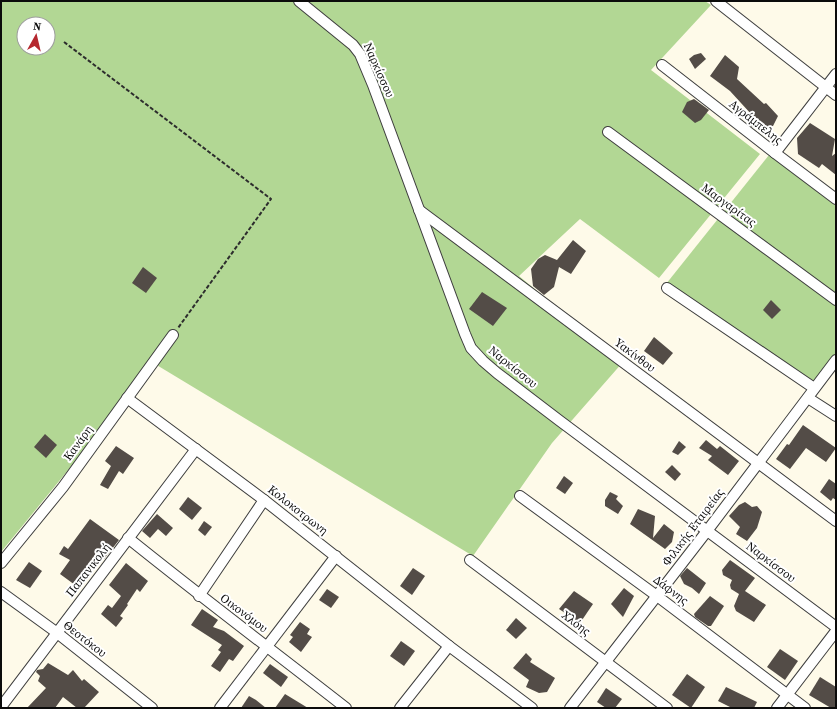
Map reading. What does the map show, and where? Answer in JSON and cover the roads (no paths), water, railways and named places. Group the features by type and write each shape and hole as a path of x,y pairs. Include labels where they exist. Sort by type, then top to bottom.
{"street":[{"name":"Ναρκίσσου","path":"300,1 354,45 360,54 373,85 464,334 471,348 497,373 836,627"},
{"path":"716,1 836,95"},
{"name":"Αγράμπελης","path":"662,65 836,199"},
{"path":"775,153 836,74"},
{"name":"Μαργαρίτας","path":"608,132 836,300"},
{"name":"Υακίνθου","path":"419,210 836,521"},
{"path":"668,288 814,388"},
{"name":"Κανάρη","path":"1,563 62,487 173,335"},
{"name":"Φιλικής Εταιρείας","path":"570,708 836,360"},
{"name":"Κολοκοτρωνη","path":"127,398 264,500 449,646 532,708"},
{"path":"808,398 836,416"},
{"name":"Παπανικολή","path":"1,707 56,632 196,449"},
{"name":"Δάφνης","path":"520,496 657,596 805,708"},
{"path":"199,596 264,500"},
{"name":"Οικονόμου","path":"128,538 199,596 267,646 346,708"},
{"path":"220,708 336,556"},
{"name":"Χλόης","path":"470,560 667,708"},
{"name":"Θεοτόκου","path":"1,592 56,632 152,708"},
{"path":"777,708 836,631"},
{"path":"400,708 449,646"}]}
